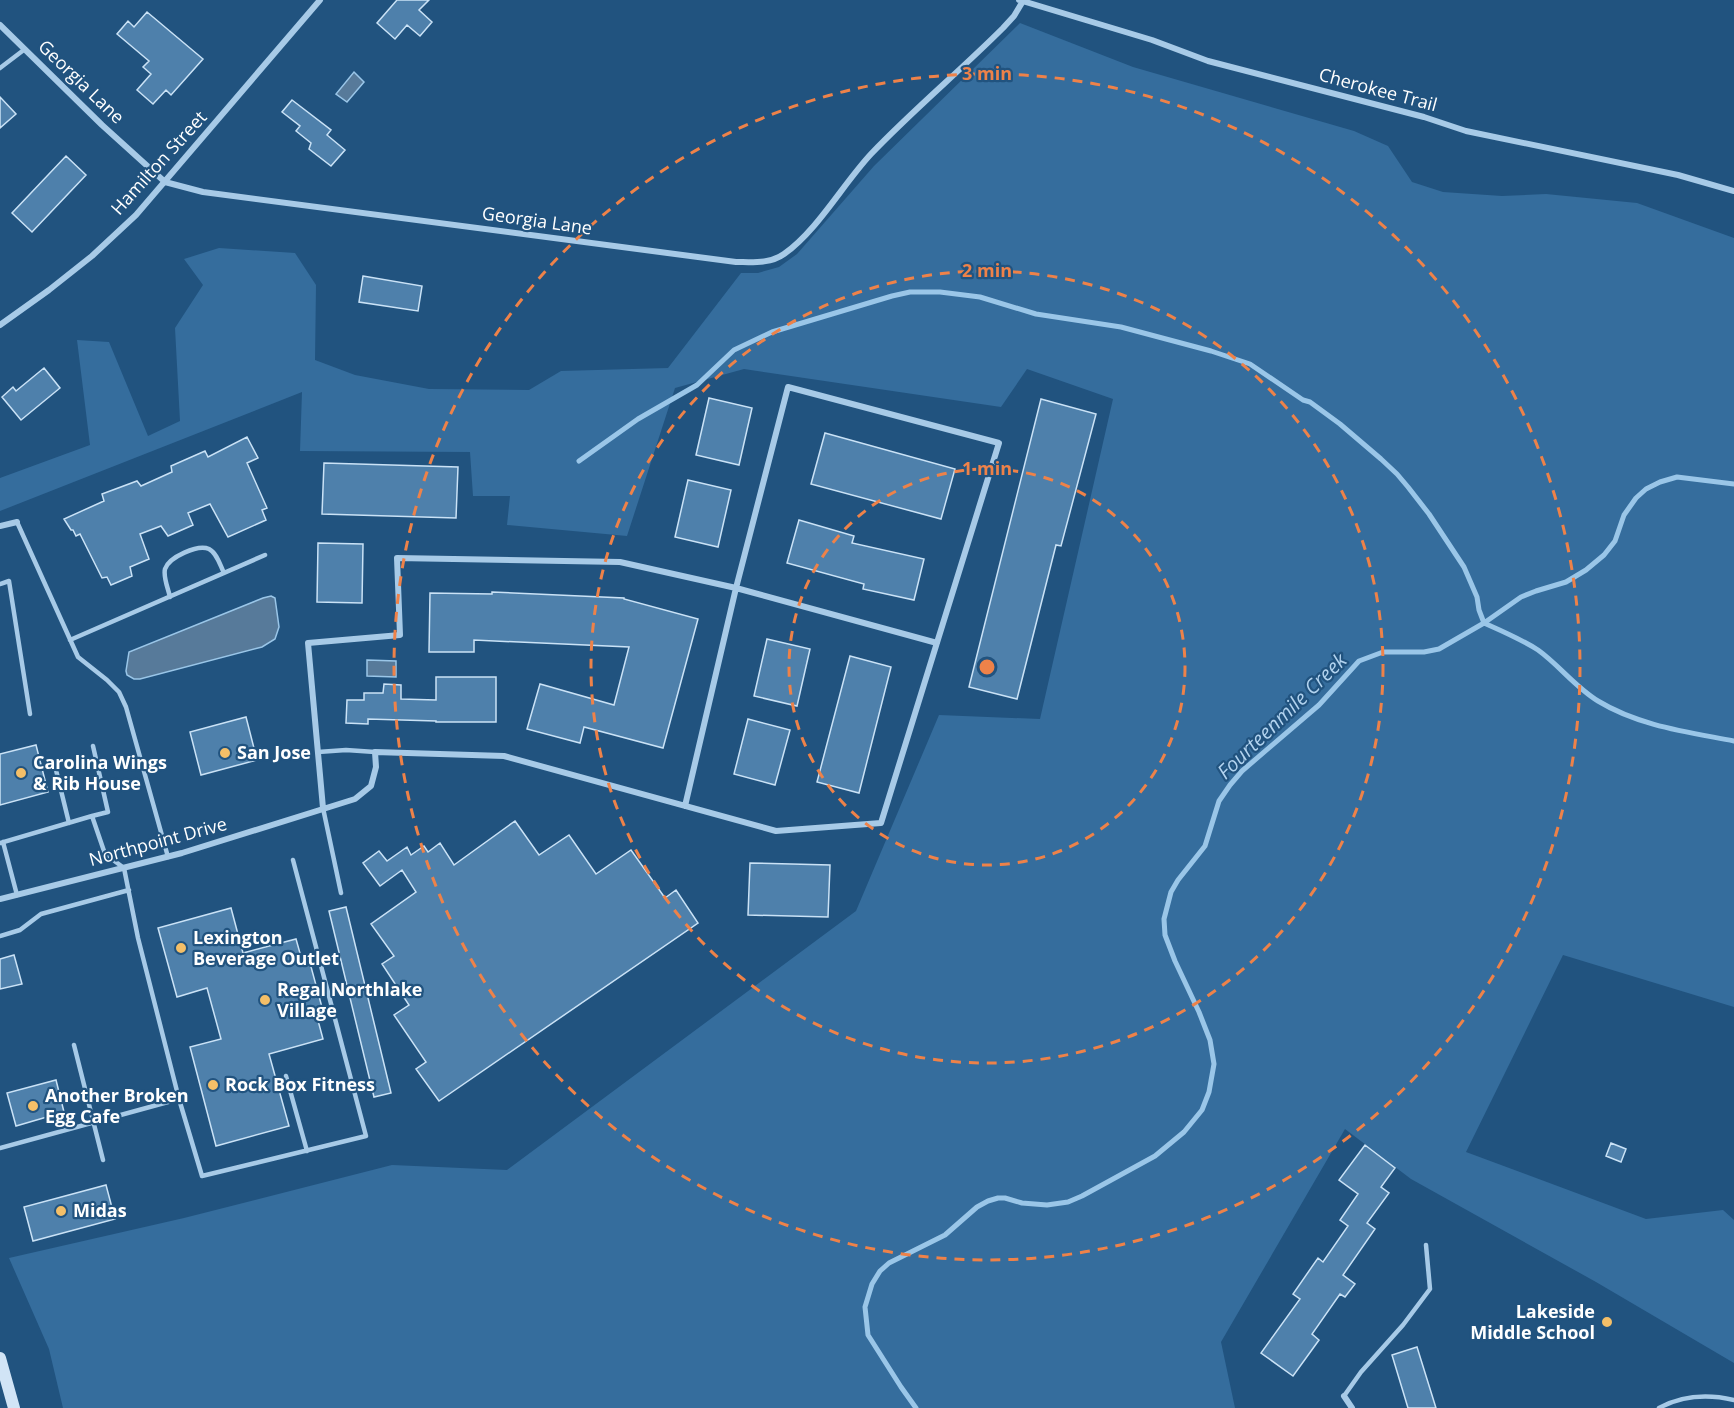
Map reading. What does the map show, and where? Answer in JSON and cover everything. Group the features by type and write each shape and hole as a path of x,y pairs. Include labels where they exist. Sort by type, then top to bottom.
{"main road":[{"path":"0,1358 14,1408"}],"street":[{"name":"Hamilton Street","path":"0,325 92,256 136,215 320,0"},
{"name":"Georgia Lane","path":"0,25 102,125 165,182 203,192 736,262 769,261 786,253 811,229 869,156 1003,28 1014,16 1021,1"},
{"name":"Cherokee Trail","path":"1021,1 1152,40 1208,61 1466,130 1678,176 1734,191"},
{"path":"375,752 504,756 685,806 776,831 881,823 999,443 788,387 736,588 685,806"},
{"path":"0,526 17,522"},
{"path":"323,808 308,643 400,635 397,558 620,562 736,588 937,643"},
{"name":"Northpoint Drive","path":"0,899 168,857 355,799 371,786 376,767 375,752"},
{"path":"1344,1396 1352,1408"}],"lane":[{"path":"0,68 26,50"},
{"path":"17,522 78,657 119,692 126,707 168,857"},
{"path":"170,597 164,572 167,565 171,560 194,549 209,549 215,554 224,573"},
{"path":"70,640 265,555"},
{"path":"0,584 9,581 30,714"},
{"path":"17,895 1,842 108,812 93,746"},
{"path":"318,752 346,750 375,752"},
{"path":"55,766 69,823"},
{"path":"323,808 341,893"},
{"path":"92,816 105,854 124,868 138,938 179,1099 202,1176 366,1136 293,860"},
{"path":"0,936 20,930 41,914 129,890"},
{"path":"74,1045 103,1160"},
{"path":"286,1076 307,1151"},
{"path":"0,1148 179,1099"},
{"path":"1344,1396 1430,1289 1426,1245"},
{"path":"1659,1408 1671,1402 1697,1396 1734,1400"}],"shaded area":[{"path":"1020,23 1133,67 1354,131 1388,146 1412,182 1443,192 1502,196 1546,194 1637,203 1734,238 1734,1007 1563,955 1466,1152 1646,1219 1723,1210 1734,1220 1734,1363 1596,1282 1411,1179 1345,1129 1221,1342 1235,1408 63,1408 49,1349 9,1258 184,1218 392,1165 507,1170 856,911 939,715 1040,719 1113,399 1027,369 1001,407 744,369 675,388 627,536 507,525 510,496 473,496 470,452 300,451 302,392 0,511 0,478 90,445 77,340 109,342 148,436 180,421 175,328 203,285 184,259 219,248 295,253 316,285 315,360 355,375 429,389 529,390 561,371 668,368 741,273 758,273 779,267 797,254 874,166"},
{"path":"354,72 364,82 347,102 336,94"},
{"path":"271,596 275,598 279,627 275,639 262,647 140,679 127,675 129,652"},
{"path":"367,660 396,661 396,677 367,676"}],"building":[{"path":"397,0 429,0 419,10 432,22 420,36 407,25 395,39 377,23"},
{"path":"147,12 203,59 171,95 166,90 153,104 137,90 151,74 143,67 149,61 117,34 128,21 134,27"},
{"path":"0,97 16,114 0,128"},
{"path":"292,100 331,130 327,135 345,150 331,166 309,149 311,143 296,131 300,126 282,112"},
{"path":"66,156 86,175 32,232 12,213"},
{"path":"363,276 422,286 418,311 359,302"},
{"path":"44,368 60,388 21,420 2,397 13,387 16,391"},
{"path":"709,398 752,408 739,465 696,455"},
{"path":"1041,399 1096,414 1061,546 1056,545 1017,699 969,687"},
{"path":"825,433 955,469 941,519 811,484"},
{"path":"247,437 258,458 247,463 267,508 262,510 266,520 228,537 210,504 188,513 193,525 168,536 161,526 140,534 149,559 130,567 132,576 111,585 107,577 102,578 80,534 76,536 64,519 104,501 102,494 137,481 141,486 172,472 171,466 205,451 208,457"},
{"path":"324,463 458,467 456,518 322,514"},
{"path":"688,480 731,490 718,547 675,537"},
{"path":"799,520 854,536 852,543 924,559 914,600 863,589 864,584 787,563"},
{"path":"318,543 363,544 362,603 317,602"},
{"path":"492,592 624,598 698,619 663,748 584,727 580,743 527,729 540,684 614,705 629,647 474,640 474,652 429,652 430,593 492,594"},
{"path":"767,639 810,649 797,706 754,696"},
{"path":"850,656 891,667 859,793 817,782"},
{"path":"436,677 496,677 496,722 368,719 368,724 346,723 347,700 364,700 364,693 383,693 384,684 401,685 401,699 436,700"},
{"path":"246,717 257,760 201,775 190,732"},
{"path":"748,719 790,730 775,785 734,774"},
{"name":"Carolina Wings & Rib House","path":"36,745 48,792 0,805 0,754"},
{"path":"515,821 539,855 569,835 596,874 631,850 665,898 676,890 698,923 439,1101 416,1069 426,1062 394,1015 409,1005 382,964 394,956 371,924 416,892 402,870 380,886 363,863 379,851 387,861 407,847 411,855 424,846 428,852 440,843 454,865"},
{"path":"750,863 830,865 828,917 748,915"},
{"path":"346,907 391,1093 374,1097 329,911"},
{"path":"231,908 243,953 296,939 303,964 310,963 323,1011 316,1013 323,1039 269,1054 289,1126 216,1146 190,1047 221,1039 207,988 177,997 158,928"},
{"path":"14,955 22,984 0,989 0,959"},
{"path":"56,1080 64,1112 16,1126 7,1093"},
{"path":"1611,1143 1626,1149 1621,1162 1606,1156"},
{"path":"1365,1145 1395,1168 1381,1187 1389,1193 1367,1223 1375,1229 1343,1275 1355,1284 1345,1297 1340,1294 1312,1334 1319,1340 1293,1376 1261,1353 1300,1299 1293,1294 1318,1258 1323,1262 1348,1226 1340,1220 1358,1194 1339,1180"},
{"path":"106,1185 115,1219 33,1241 24,1207"},
{"path":"1417,1347 1436,1408 1408,1408 1392,1355"}],"waterway":[{"path":"579,461 638,419 697,385 734,350 772,332 892,296 910,292 940,292 980,297 1036,314 1121,327 1250,364 1303,400 1310,402 1381,459 1408,487 1464,567 1477,597 1484,623 1538,650 1574,683 1614,710 1664,727 1734,741"},
{"name":"Fourteenmile Creek","path":"916,1408 868,1335 865,1307 872,1284 880,1271 889,1263 945,1235 977,1207 988,1201 1005,1198 1022,1203 1047,1205 1068,1202 1082,1196 1155,1156 1184,1132 1202,1110 1209,1092 1214,1064 1210,1040 1165,935 1164,919 1171,892 1205,846 1219,801 1242,771 1319,705 1359,661 1383,652 1424,652 1439,649 1484,623 1521,597 1566,582 1586,570 1604,555 1615,541 1624,515 1636,498 1646,489 1677,477 1734,484"}],"place":[{"name":"San Jose","path":"225,753"},
{"name":"Carolina Wings & Rib House","path":"21,773"},
{"name":"Lexington Beverage Outlet","path":"181,948"},
{"name":"Regal Northlake Village","path":"265,1000"},
{"name":"Rock Box Fitness","path":"213,1085"},
{"name":"Another Broken Egg Cafe","path":"33,1106"},
{"name":"Midas","path":"61,1211"},
{"name":"Lakeside Middle School","path":"1607,1322"}]}
